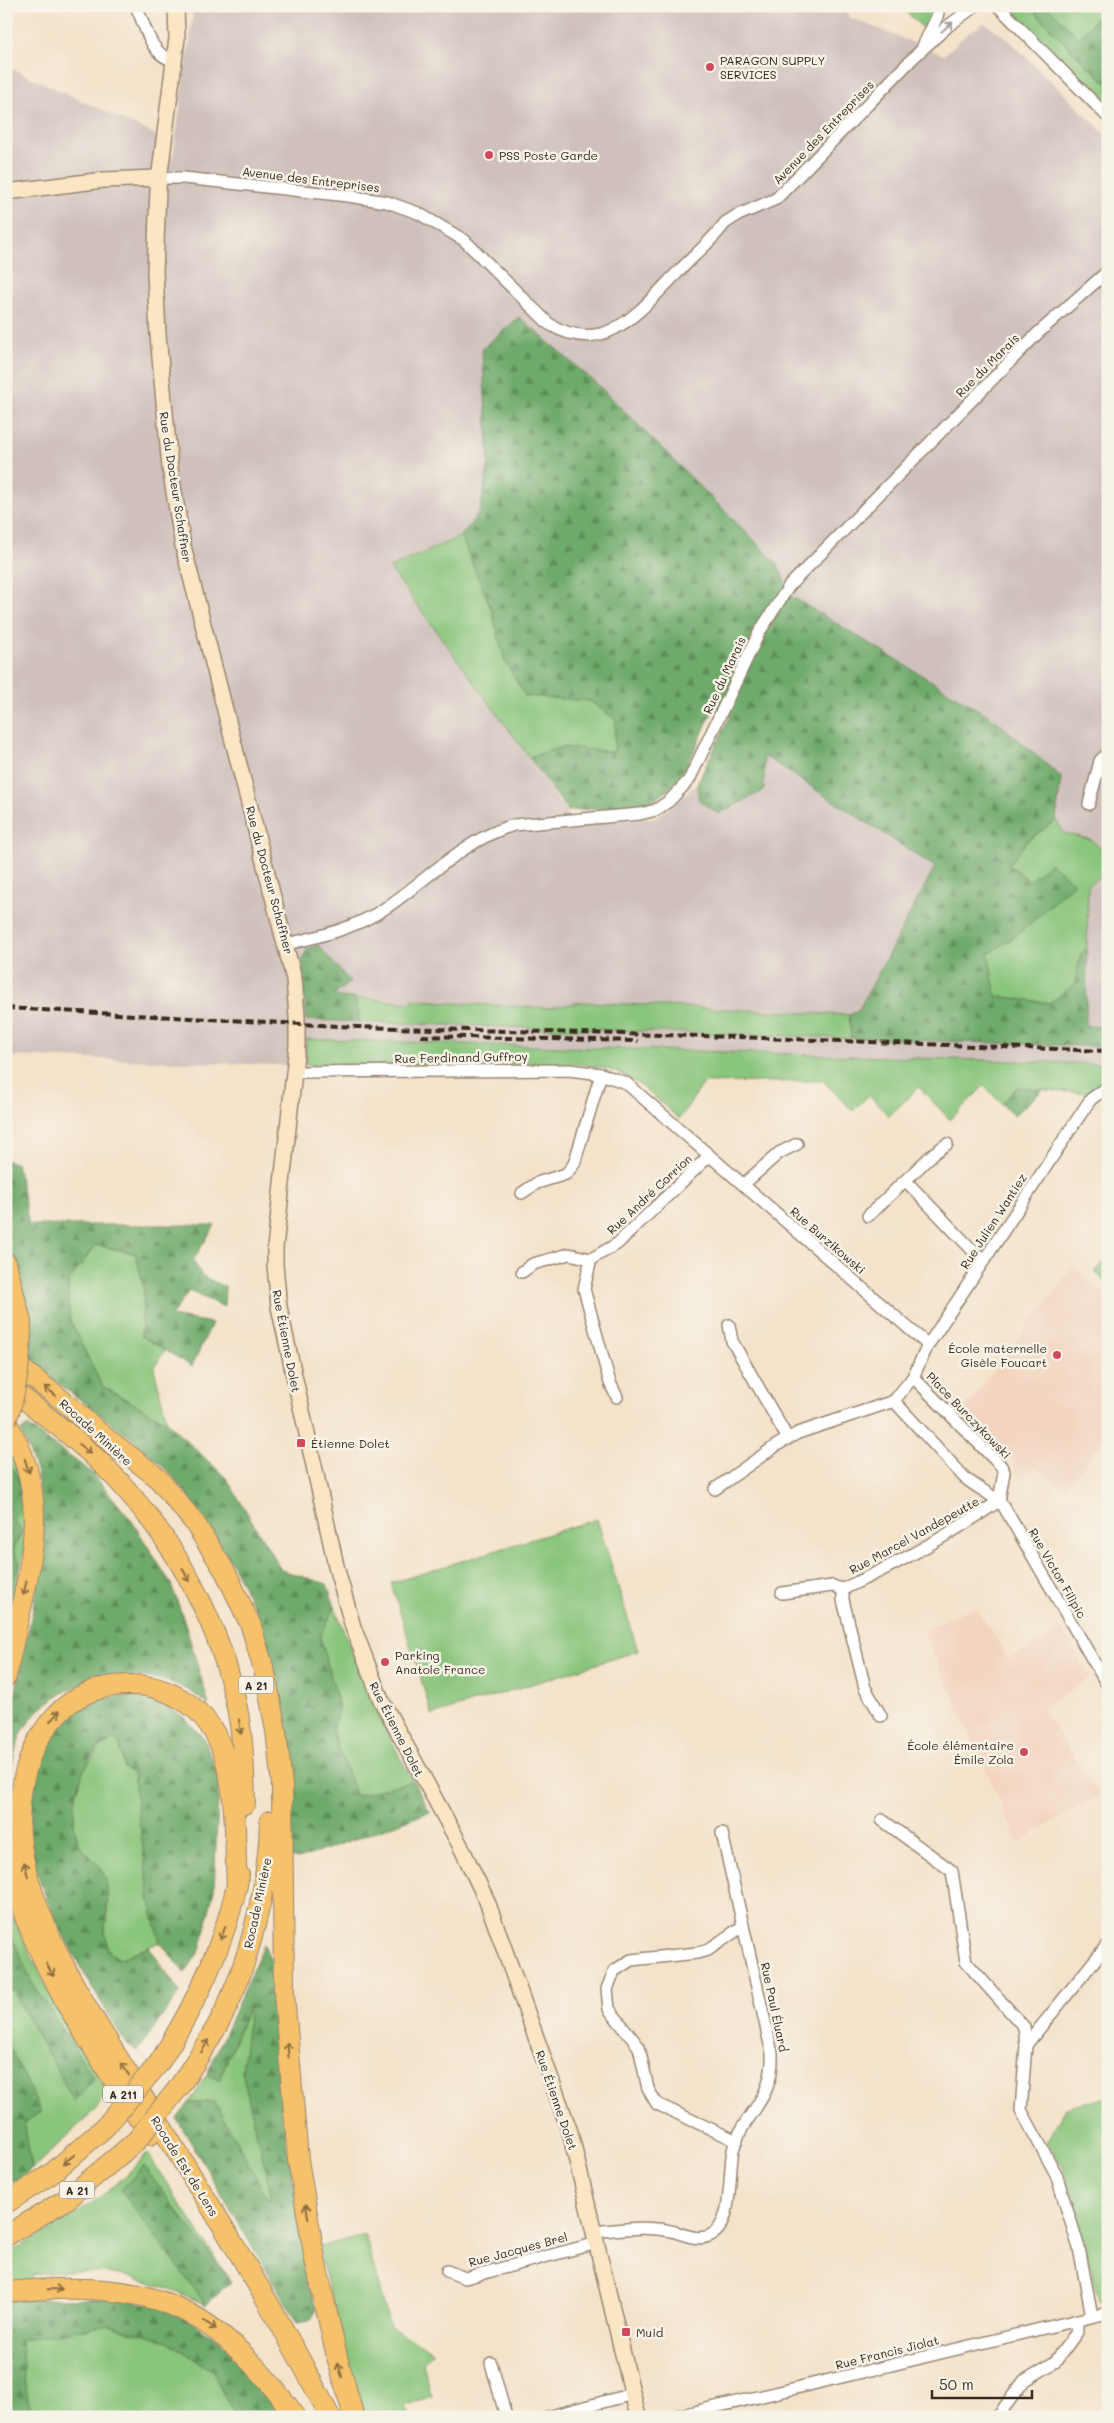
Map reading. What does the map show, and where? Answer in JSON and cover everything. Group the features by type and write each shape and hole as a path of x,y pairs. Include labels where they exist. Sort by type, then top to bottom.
{"highway":[{"path":"6,1263 20,1322 21,1355 18,1380 6,1421 19,1442 32,1482 35,1541 6,1677"},
{"name":"Rocade Minière","path":"6,1357 113,1443 149,1480 177,1517 216,1580 241,1634 255,1682 266,1733 270,1783 270,1833 265,1876 245,1960 218,2024 179,2087 142,2134 67,2199 31,2223 6,2236"},
{"name":"Rocade Minière","path":"6,1385 63,1430 130,1494 173,1551 211,1624 231,1686 240,1724 245,1812 243,1852 237,1886 225,1930 196,2000 159,2063 105,2127 74,2155 28,2190 6,2203"},
{"path":"113,1443 157,1476 194,1522 226,1573 251,1626 266,1677 276,1731 282,1785 284,1993 298,2160 317,2270 337,2357 354,2417"},
{"path":"35,1921 20,1823 25,1772 34,1745 46,1726 63,1708 78,1696 98,1688 120,1684 144,1685 168,1692 195,1708 206,1718 219,1737 227,1759 231,1784 237,1886"},
{"path":"6,1854 15,1892 35,1921"},
{"name":"Rocade Est de Lens","path":"35,1921 42,1955 90,2042 232,2265 274,2335 316,2417"},
{"name":"Rocade Est de Lens","path":"35,1921 247,2268 307,2371 330,2417"},
{"path":"6,2292 98,2289 138,2294 180,2307 220,2332 240,2349 262,2373 296,2417"}],"street":[{"path":"136,6 155,49 164,58 174,60"},
{"name":"Rue du Docteur Schaffner","path":"176,6 174,60 159,178 155,272 158,334 170,468 183,546 287,944 294,979 297,1016"},
{"path":"921,50 937,17 938,6"},
{"name":"Avenue des Entreprises","path":"159,178 184,178 348,196 387,202 418,213 464,240 549,324 565,334 589,337 609,332 632,317 725,223 736,216 776,199 921,50 975,6"},
{"path":"998,6 1108,117"},
{"path":"6,192 104,180 159,178"},
{"name":"Rue du Marais","path":"287,944 323,936 353,925 385,909 478,839 496,830 514,825 640,814 656,810 669,801 689,780 760,631 789,586 1038,333 1108,271"},
{"path":"1089,804 1100,761 1108,753"},
{"name":"Rue Étienne Dolet","path":"297,1016 294,1072 276,1232 275,1265 277,1289 337,1570 359,1644 381,1700 402,1743 464,1854 486,1901 570,2132 638,2417"},
{"name":"Rue Ferdinand Guffroy","path":"294,1072 554,1070 601,1074 626,1083"},
{"path":"522,1193 537,1183 566,1174 574,1164 601,1074"},
{"name":"Rue Burzikowski","path":"626,1083 928,1345"},
{"name":"Rue Julien Wantiez","path":"913,1377 928,1345 1084,1108 1091,1099 1107,1087"},
{"path":"744,1184 778,1153 797,1144"},
{"path":"868,1216 934,1153 947,1144"},
{"name":"Rue André Corrion","path":"592,1259 617,1244 709,1156"},
{"path":"906,1180 976,1254 985,1259"},
{"path":"522,1272 533,1264 568,1254 592,1259 584,1289 610,1382 617,1397"},
{"path":"729,1325 732,1341 788,1438"},
{"name":"Place Burczykowski","path":"894,1401 913,1377 1001,1466 1004,1472 999,1501"},
{"path":"715,1489 788,1438 894,1401 974,1487 999,1501"},
{"name":"Rue Marcel Vandepeutte","path":"782,1593 832,1586 843,1589 876,1574 978,1516 999,1501"},
{"name":"Rue Victor Filipic","path":"999,1501 1108,1686"},
{"path":"843,1589 843,1600 864,1688 881,1716"},
{"path":"882,1820 952,1871 966,1962 1024,2027 1026,2045 1021,2110 1056,2174 1079,2248 1092,2316"},
{"name":"Rue Paul Éluard","path":"596,2238 623,2229 647,2229 698,2238 712,2235 722,2226 726,2216 734,2150 737,2141 767,2090 773,2064 770,2042 722,1833"},
{"path":"737,2141 657,2104 648,2089 640,2047 609,2009 606,1989 614,1971 631,1960 697,1953 708,1950 742,1926"},
{"path":"1026,2045 1108,1944"},
{"name":"Rue Jacques Brel","path":"447,2270 466,2278 596,2238"},
{"name":"Rue Francis Jiolat","path":"672,2417 1108,2313"},
{"path":"1000,2416 1024,2381 1055,2362 1077,2332 1077,2320"},
{"path":"491,2363 506,2417"},
{"path":"547,2417 633,2394"}],"shaded area":[{"path":"194,6 840,6 851,18 944,55 968,33 984,23 1006,37 1108,137 1108,1064 306,1039 306,1066 6,1056 6,66 154,134 173,158","holes":["482,350 777,563 791,596 994,719 811,786 763,756 730,716 697,784 669,808 655,817 574,824 529,757 390,568 461,536 480,512 489,461"]},
{"name":"École maternelle Gisèle Foucart","path":"1073,1267 1108,1297 1108,1434 1065,1489 1035,1467 1020,1478 1014,1470 1014,1462 1005,1450 998,1454 962,1412"},
{"name":"École élémentaire Émile Zola","path":"975,1606 1009,1659 1062,1630 1090,1677 1042,1709 1099,1795 1018,1842 923,1631"}],"green space":[{"path":"900,6 934,6 925,30"},
{"path":"1009,6 1029,6 1084,63 1108,84 1108,107"},
{"path":"1029,6 1047,6 1079,38 1108,6 1108,84 1084,63"},
{"path":"1047,6 1106,6 1079,38"},
{"path":"519,317 598,385 777,563 791,596 994,719 1061,777 1056,820 1027,841 1009,865 1030,881 1050,863 1074,883 1019,934 988,954 996,996 1050,1003 1074,985 1081,954 1087,949 1086,1026 1108,1027 1108,1047 851,1038 849,1015 858,1011 935,867 764,756 764,790 718,814 699,800 697,784 730,716 715,707 695,750 679,778 656,799 641,805 568,811 529,757 563,747 614,752 616,720 590,701 525,696 505,661 492,611 461,536 480,512 489,461 482,349"},
{"path":"461,536 492,611 505,661 525,696 590,701 616,720 614,752 563,747 529,757 390,568"},
{"path":"1056,820 1064,833 1092,840 1108,856 1108,869 1088,886 1087,949 1081,954 1074,985 1050,1003 996,996 988,954 1019,934 1030,881 1009,865 1027,841"},
{"path":"318,945 350,982 335,994 338,997 355,998 360,1022 306,1020 302,961 307,949"},
{"path":"355,998 412,1003 413,999 548,1008 582,1002 849,1015 851,1038 360,1022"},
{"path":"306,1039 1108,1064 1108,1079 1086,1093 1017,1088 1002,1104 984,1086 950,1120 919,1087 889,1116 869,1095 853,1111 823,1081 704,1083 679,1119 633,1080 621,1074 593,1066 575,1064 306,1065"},
{"path":"1017,1087 1043,1090 1013,1116 1002,1104"},
{"path":"6,1160 17,1164 29,1225 215,1225 193,1260 202,1276 225,1287 224,1307 189,1291 171,1316 212,1323 192,1366 141,1336 144,1290 136,1253 96,1245 68,1282 69,1318 102,1386 167,1422 227,1479 281,1570 327,1584 335,1607 320,1637 339,1707 332,1731 356,1796 413,1781 430,1812 299,1859 289,1857 259,1619 235,1569 204,1518 170,1473 129,1436 29,1362 29,1321 19,1275 6,1241"},
{"path":"96,1245 136,1254 144,1290 141,1336 165,1350 154,1368 167,1422 102,1386 69,1318 68,1282"},
{"path":"1108,1258 1108,1284 1095,1272"},
{"path":"28,1426 91,1472 132,1521 171,1584 185,1623 209,1705 184,1688 164,1681 142,1677 98,1680 77,1686 57,1696 40,1709 26,1726 18,1742 10,1773 8,1728 44,1556 37,1473 21,1431"},
{"path":"10,1443 26,1504 24,1552 6,1632 6,1601 20,1563 13,1551 22,1531 14,1521 10,1466 6,1463 6,1451"},
{"path":"6,1463 16,1475 21,1490 20,1507 14,1521 22,1531 13,1550 20,1563 6,1601"},
{"path":"597,1519 638,1651 432,1715 391,1583"},
{"path":"335,1607 370,1695 390,1739 413,1781 356,1796 332,1731 339,1707 320,1636"},
{"path":"131,1695 162,1703 185,1718 205,1740 219,1779 214,1890 200,1950 185,1973 160,1942 150,1901 133,1773 124,1768 120,1745 114,1739 102,1745 93,1754 81,1779 74,1808 76,1835 80,1846 99,1865 106,1879 105,1932 108,1951 119,1959 149,1947 180,1992 137,2051 125,2042 83,1972 56,1920 36,1869 29,1825 32,1795 39,1766 48,1746 61,1727 78,1711 88,1705 106,1699"},
{"path":"114,1739 120,1745 124,1768 133,1772 150,1901 160,1942 119,1959 108,1951 105,1931 108,1901 103,1871 80,1846 73,1825 75,1799 83,1771 100,1747"},
{"path":"13,1918 57,2006 107,2090 94,2111 32,2169 24,2122 40,2112 6,2039 6,1990 12,1988 74,2101 94,2079 30,1979 6,1923"},
{"path":"6,1923 30,1979 94,2079 74,2101 12,1989 6,1990"},
{"path":"264,1944 276,1974 280,2081 287,2146 316,2309 311,2320 297,2322 177,2119 189,2103 215,2102 268,2199 271,2194 242,2071 250,2003 219,2080 207,2074"},
{"path":"251,2001 242,2071 271,2194 267,2200 215,2102 189,2103 207,2074 219,2080"},
{"path":"6,2039 41,2112 24,2122 32,2169 15,2182 6,2177"},
{"path":"1108,2097 1108,2302 1106,2303 1099,2299 1062,2165 1046,2142 1065,2108"},
{"path":"147,2153 231,2282 143,2166 122,2190 206,2305 162,2286 122,2275 57,2272 32,2275 32,2282 6,2284 6,2254 63,2222 99,2198"},
{"path":"143,2166 231,2282 206,2305 121,2190"},
{"path":"365,2235 390,2327 434,2352 423,2363 432,2398 405,2405 409,2417 362,2417 318,2247"},
{"path":"120,2298 172,2309 230,2348 283,2417 236,2417 212,2371 168,2341 108,2325 21,2340 24,2380 32,2417 6,2417 6,2300"},
{"path":"108,2325 168,2341 212,2371 236,2417 32,2417 24,2380 21,2340"}],"railway":[{"path":"6,1008 357,1027 736,1037 1108,1051"},
{"path":"421,1036 638,1041"}],"place":[{"name":"PARAGON SUPPLY SERVICES","path":"710,67"},
{"name":"PSS Poste Garde","path":"489,155"},
{"name":"École maternelle Gisèle Foucart","path":"1057,1355"},
{"name":"Étienne Dolet","path":"301,1443"},
{"name":"Parking Anatole France","path":"385,1662"},
{"name":"École élémentaire Émile Zola","path":"1024,1752"},
{"name":"Muid","path":"626,2332"}]}
